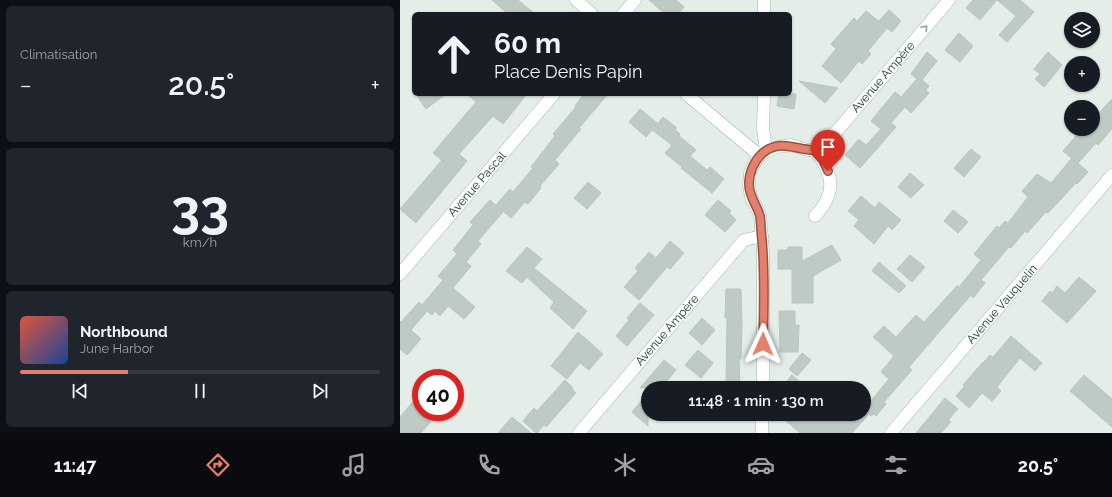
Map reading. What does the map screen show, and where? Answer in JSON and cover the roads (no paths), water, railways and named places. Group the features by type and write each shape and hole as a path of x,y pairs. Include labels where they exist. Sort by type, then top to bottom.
{"street":[{"path":"576,0 590,12"},
{"path":"625,12 635,0"},
{"path":"764,0 764,12"},
{"name":"Avenue Ampère","path":"814,150 836,132 949,0"},
{"name":"Avenue Pascal","path":"400,274 552,96"},
{"path":"689,96 763,153"},
{"path":"763,381 764,284 762,236 760,215 751,197 749,185 750,173 763,153 764,96"},
{"path":"763,153 777,147 791,145 808,150 814,150 823,160 828,171 831,184 829,196 824,207 815,216"},
{"name":"Avenue Vauquelin","path":"891,433 1112,175"},
{"name":"Avenue Ampère","path":"579,433 744,240 762,236"},
{"path":"762,421 762,433"}]}
